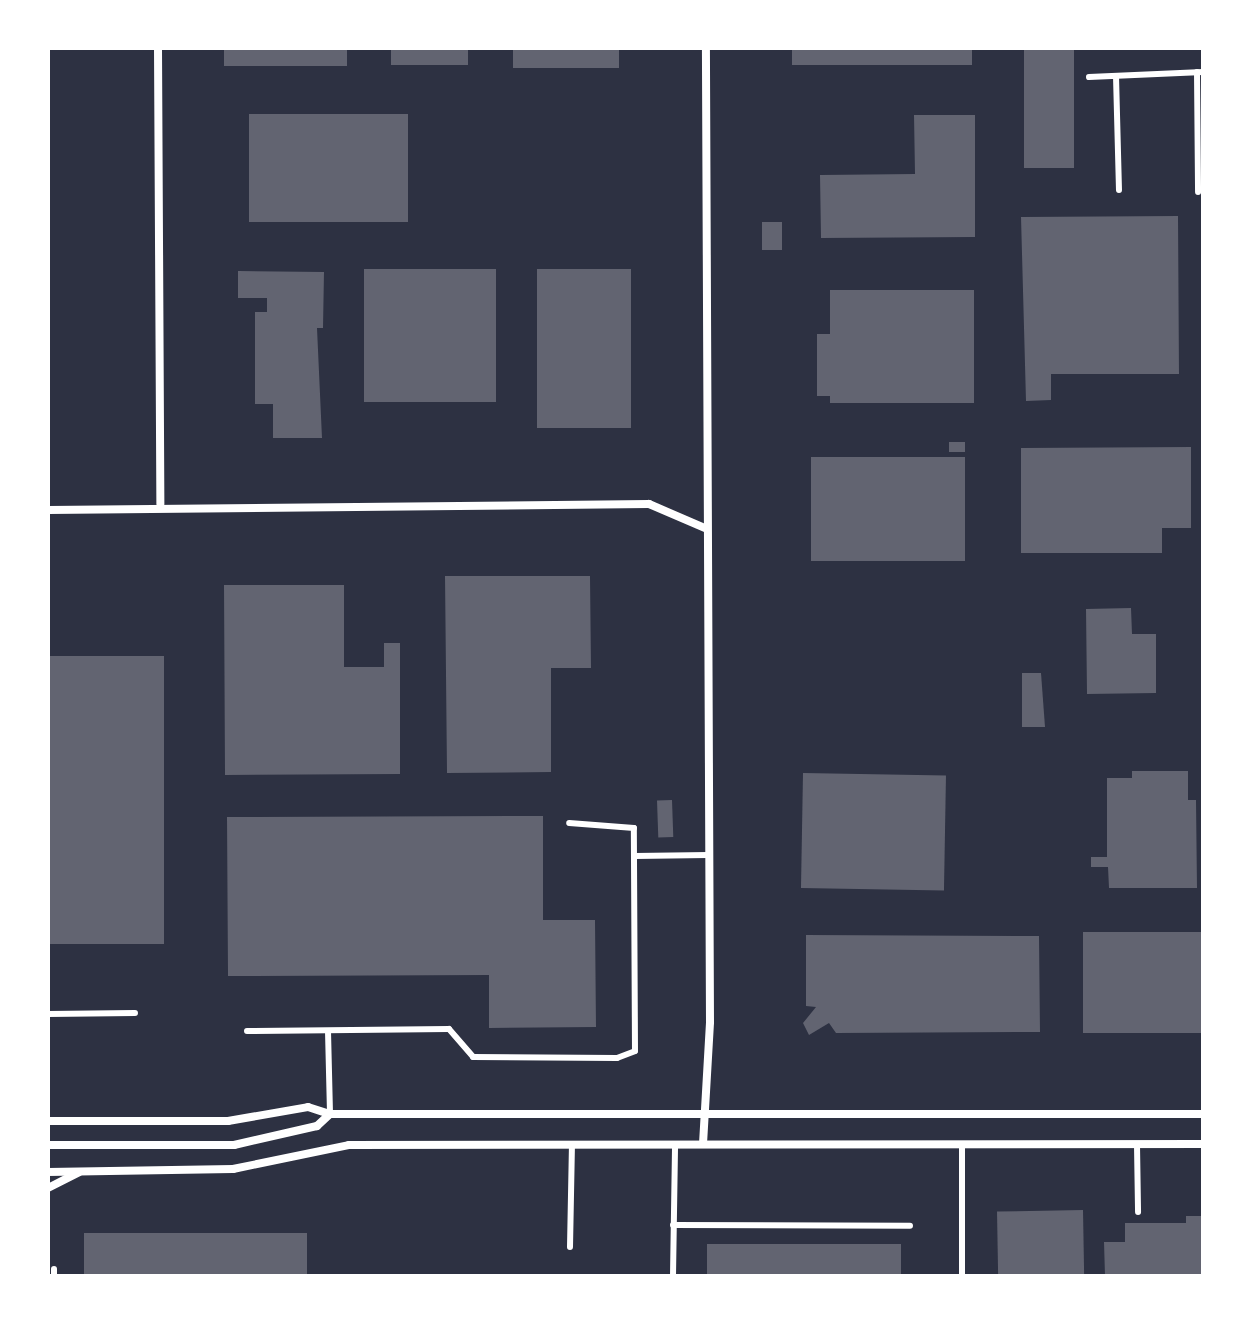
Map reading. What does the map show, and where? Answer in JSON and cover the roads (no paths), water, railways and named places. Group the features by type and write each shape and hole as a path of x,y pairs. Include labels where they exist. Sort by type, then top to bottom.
{"street":[{"path":"158,48 160,504"},
{"path":"703,1144 702,1113 710,1022 706,48"},
{"path":"48,510 160,504 649,504 707,529"},
{"path":"48,1121 228,1121 308,1107 330,1114 1203,1114"},
{"path":"48,1145 234,1145 317,1126 330,1114"},
{"path":"48,1172 233,1169 349,1145 1203,1144"},
{"path":"48,1188 82,1171"}],"lane":[{"path":"1089,77 1200,72 1198,192"},
{"path":"1116,76 1119,190"},
{"path":"247,1031 449,1029 473,1057 617,1058 635,1051 634,828 624,823 569,823"},
{"path":"635,856 708,855"},
{"path":"48,1014 135,1013"},
{"path":"328,1031 330,1114"},
{"path":"570,1247 572,1144"},
{"path":"673,1276 675,1144"},
{"path":"962,1145 962,1276"},
{"path":"1137,1145 1138,1212"},
{"path":"673,1225 910,1226"}]}
